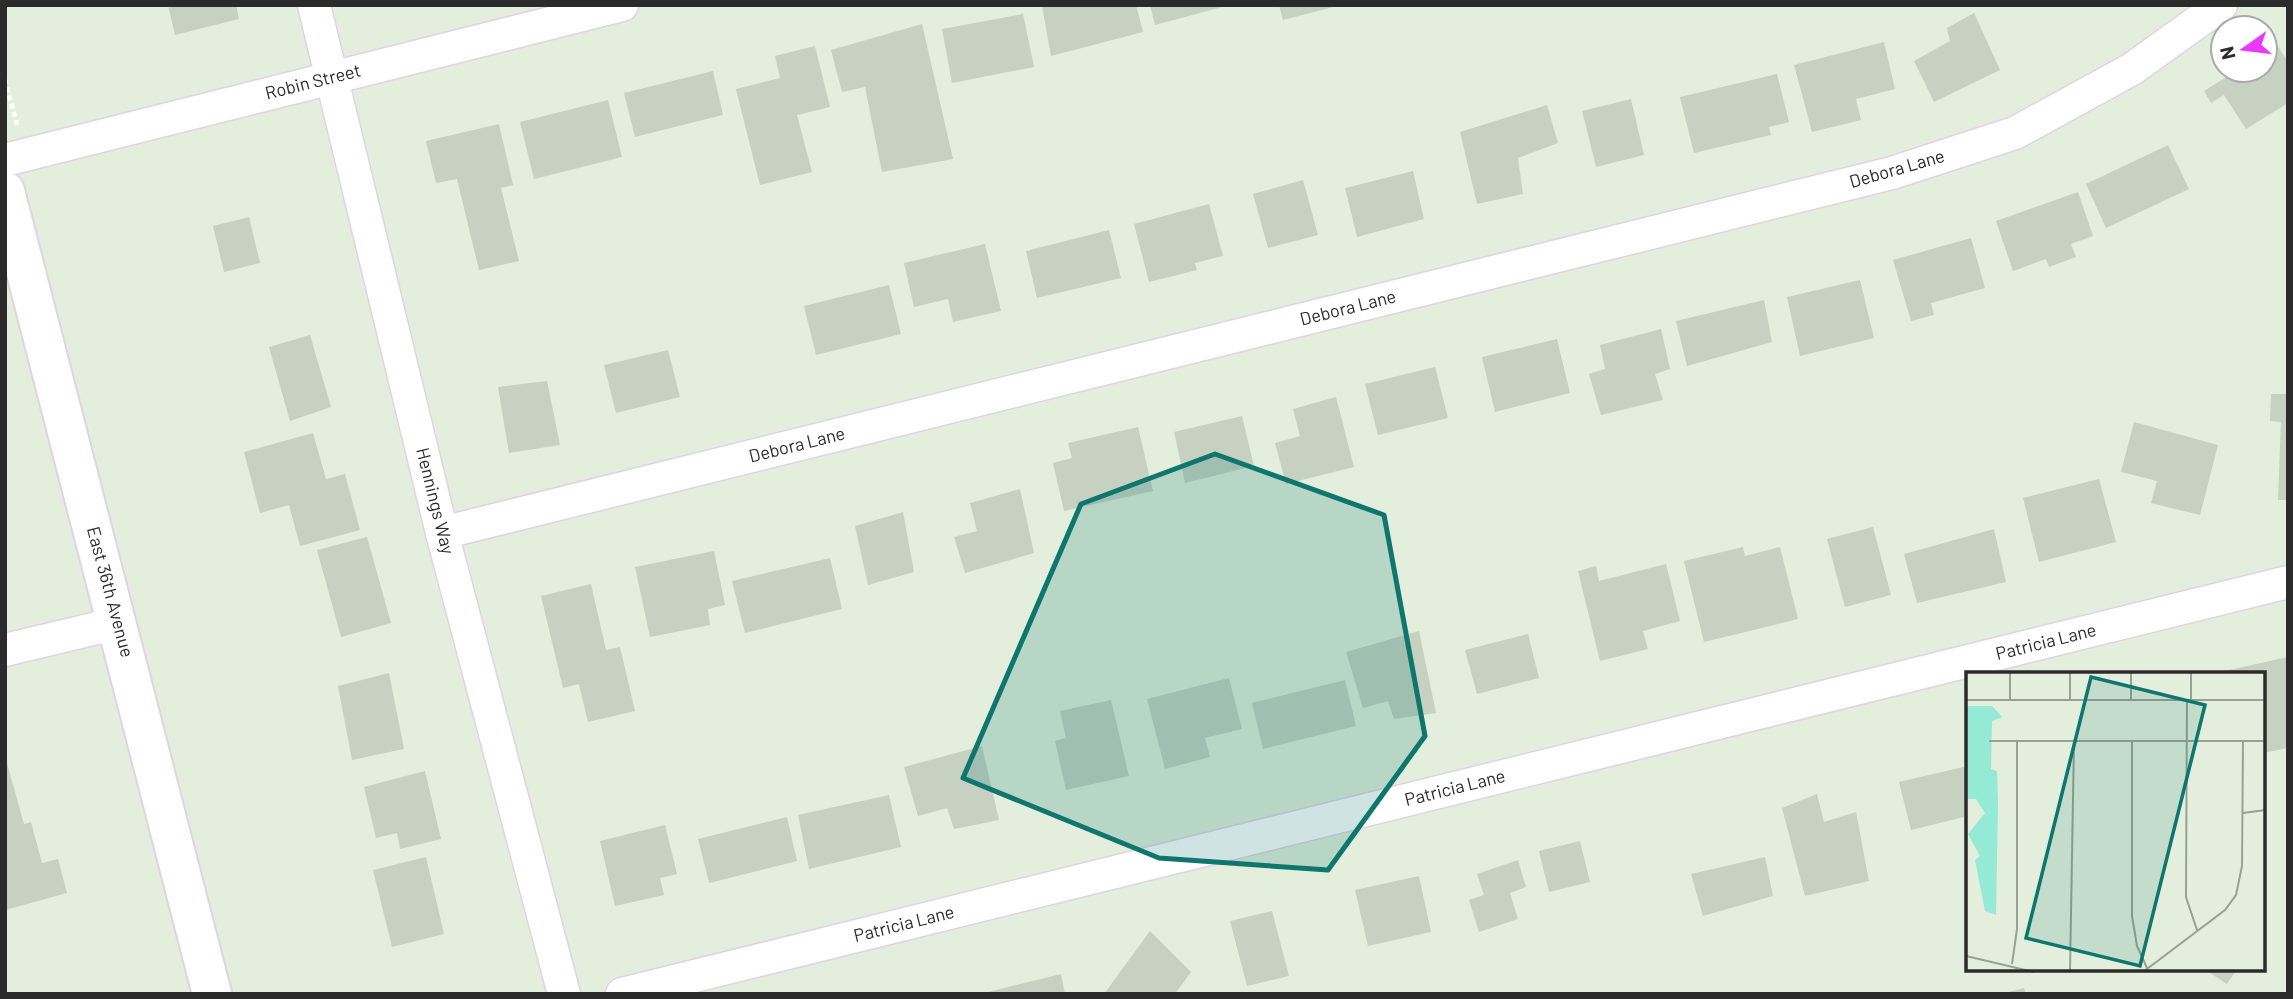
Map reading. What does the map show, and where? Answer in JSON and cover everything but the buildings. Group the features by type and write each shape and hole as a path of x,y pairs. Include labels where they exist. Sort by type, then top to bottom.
{"street":[{"name":"Hennings Way","path":"314,5 442,533 564,994"},
{"name":"Robin Street","path":"5,160 622,5"},
{"name":"Debora Lane","path":"442,533 1892,173 2015,133 2132,69 2221,5"},
{"name":"East 36th Avenue","path":"5,191 212,994"},
{"name":"Patricia Lane","path":"622,994 2288,582"},
{"path":"5,650 118,623"}],"highlighted area":[{"path":"1215,454 1384,515 1425,736 1328,870 1159,858 963,778 1081,504"}]}
